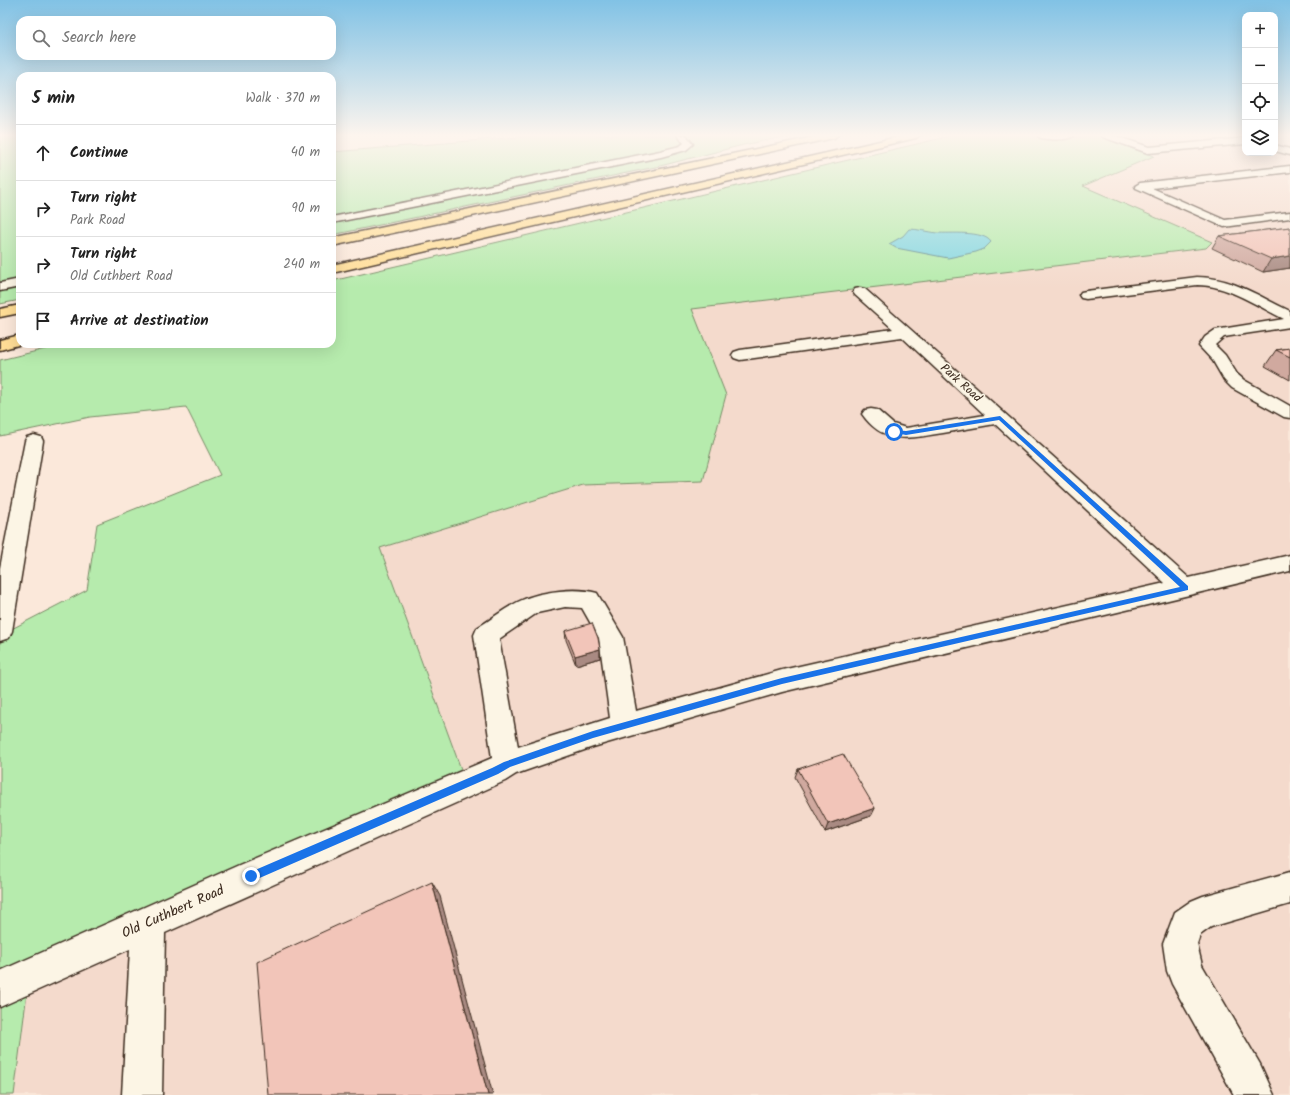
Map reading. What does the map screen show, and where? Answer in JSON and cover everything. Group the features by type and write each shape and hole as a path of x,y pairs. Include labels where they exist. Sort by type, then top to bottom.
{"highway":[{"path":"336,241 594,186"},
{"path":"336,268 693,186"},
{"path":"0,313 16,310"},
{"path":"0,345 16,341"}],"street":[{"path":"336,219 499,186"},
{"path":"1140,186 1224,224 1290,215"},
{"path":"1086,295 1197,281 1211,282 1228,286 1290,317"},
{"path":"0,287 16,284"},
{"name":"Park Road","path":"860,292 906,332 1185,588"},
{"path":"1290,323 1220,333 1210,340 1207,346 1219,358 1230,377 1238,384 1290,413"},
{"path":"740,355 906,332"},
{"path":"871,414 884,428 894,432 906,433 1000,418"},
{"path":"0,631 34,441"},
{"name":"Old Cuthbert Road","path":"0,989 148,924 251,876 495,771 507,764 593,735 782,681 1290,563"},
{"path":"507,764 486,635 530,606 565,598 589,599 610,637 626,726"},
{"path":"1254,1095 1246,1078 1185,971 1180,944 1187,924 1203,913 1290,888"},
{"path":"142,1095 148,924"}],"shaded area":[{"path":"1083,186 1290,186 1290,1095 14,1095 29,977 465,780 380,548 583,485 703,481 726,395 691,309 1206,248 1212,242"}],"green space":[{"path":"0,186 16,186 16,301 0,304"},
{"path":"336,186 564,186 336,234"},
{"path":"737,186 1083,186 1212,242 1206,248 692,309 726,395 703,481 583,485 380,548 465,780 29,977 14,1095 0,1095 0,635 87,590 97,524 220,475 186,407 90,417 0,436 0,360 50,348 336,348 336,280"}],"water":[{"path":"909,229 937,233 974,234 987,238 991,242 984,249 976,252 948,258 896,248 889,244 903,236"}],"building":[{"path":"1290,227 1290,256 1271,259 1219,236"},
{"path":"1290,348 1290,357 1276,350"},
{"path":"592,623 598,638 600,649 575,656 565,631"},
{"path":"843,754 875,808 828,824 798,769"},
{"path":"432,882 488,1095 268,1095 257,962"}],"route":[{"path":"251,876 495,771 507,764 593,735 782,681 1185,588 1000,418 906,433 894,432"}]}
